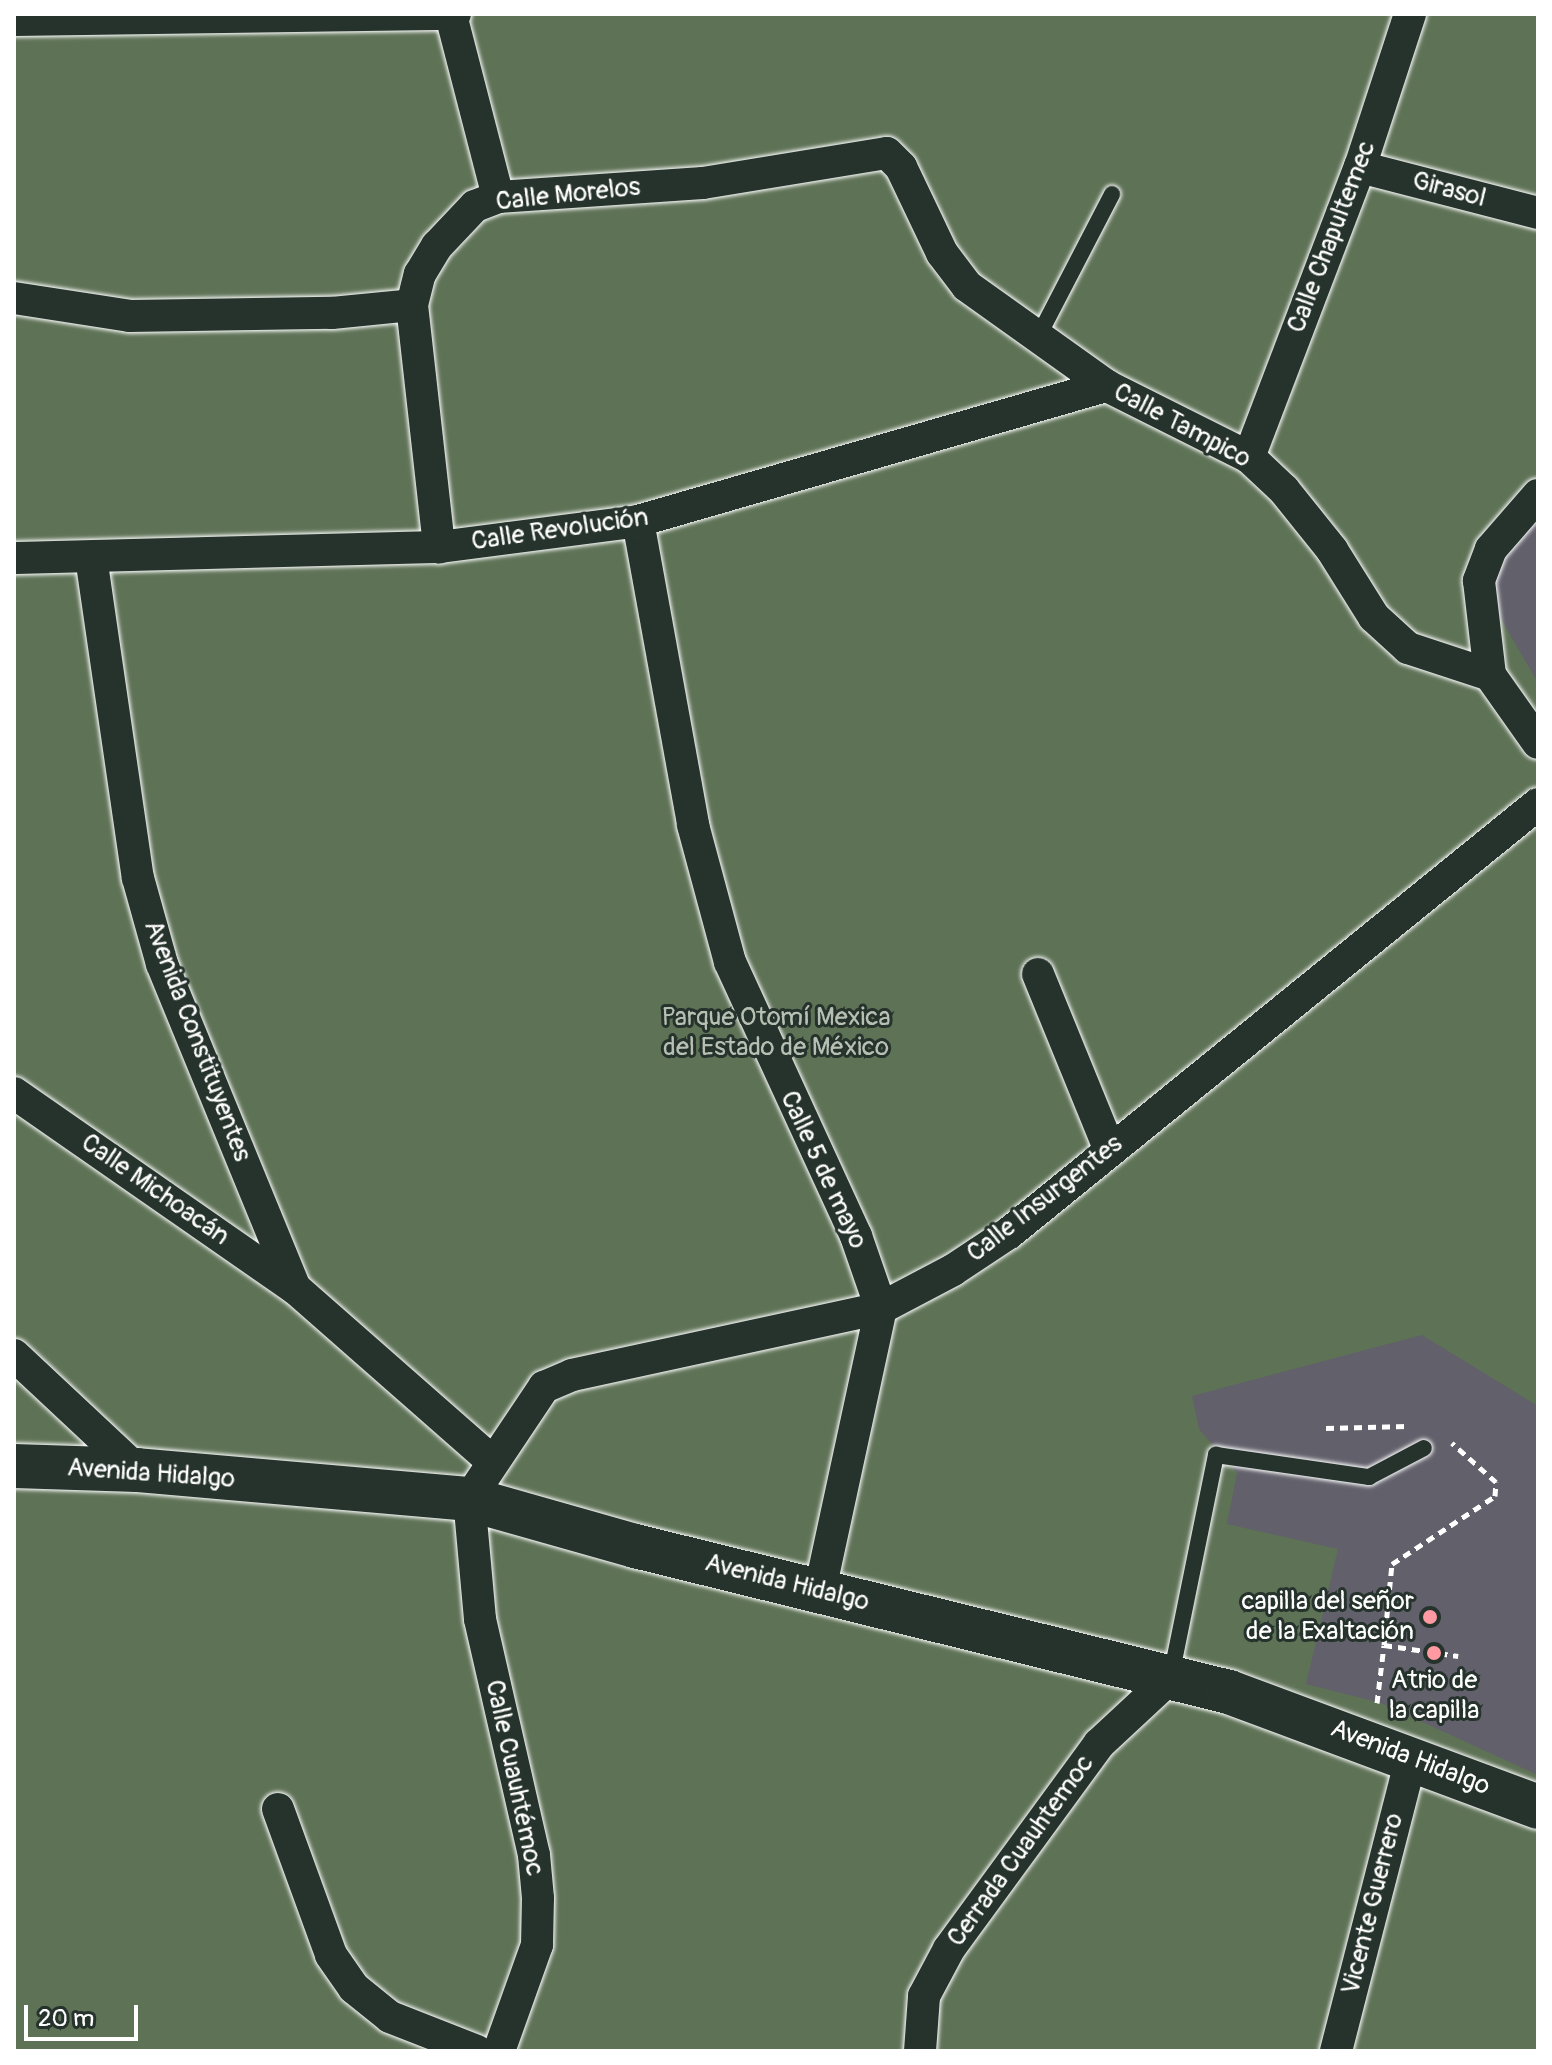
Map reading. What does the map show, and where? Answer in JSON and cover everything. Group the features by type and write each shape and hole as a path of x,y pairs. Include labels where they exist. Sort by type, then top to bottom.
{"main road":[{"name":"Avenida Hidalgo","path":"14,1466 137,1470 469,1499 1229,1692 1538,1807"}],"street":[{"name":"Calle Chapultemec","path":"1249,457 1360,167 1410,14"},
{"path":"14,20 453,15 498,197"},
{"name":"Calle Morelos","path":"412,305 420,274 437,246 475,206 498,197 703,183 891,154"},
{"name":"Calle Tampico","path":"891,154 942,253 967,286 1107,386 1249,457 1284,490 1385,627 1408,648 1490,675"},
{"name":"Girasol","path":"1360,167 1538,213"},
{"path":"14,298 130,316 332,313 412,305 439,547"},
{"name":"Calle Revolución","path":"91,557 439,547 638,521 1107,386"},
{"path":"1538,495 1491,549 1479,581 1490,675 1538,743"},
{"name":"Calle 5 de mayo","path":"638,521 693,825 730,962 856,1236 881,1308"},
{"path":"14,558 91,557"},
{"name":"Avenida Constituyentes","path":"91,557 138,878 162,964 295,1288 492,1461"},
{"name":"Calle Insurgentes","path":"469,1499 544,1387 572,1375 881,1308 953,1270 1009,1233 1109,1148 1538,804"},
{"path":"1038,974 1109,1148"},
{"name":"Calle Michoacán","path":"14,1093 295,1288"},
{"path":"820,1590 881,1308"},
{"path":"14,1355 137,1470"},
{"name":"Calle Cuauhtémoc","path":"469,1499 480,1619 534,1855 538,1898 537,1945 499,2051"},
{"name":"Cerrada Cuauhtemoc","path":"920,2051 924,1996 949,1949 1099,1744 1171,1677"},
{"name":"Vicente Guerrero","path":"1336,2051 1392,1751"},
{"path":"278,1809 331,1955 354,1988 390,2017 477,2051"}],"lane":[{"path":"1038,337 1112,194"},
{"path":"1171,1677 1216,1455 1369,1477 1424,1448"}],"path":[{"path":"1326,1428 1420,1427"},
{"path":"1392,1751 1384,1645 1392,1564 1495,1496 1496,1482 1445,1437"},
{"path":"1384,1645 1458,1656"}],"green space":[{"name":"Parque Otomí Mexica del Estado de México","path":"14,14 1538,14 1538,2051 14,2051"}],"building":[{"path":"1538,509 1538,683 1479,581"},
{"name":"capilla del señor de la Exaltación","path":"1422,1335 1538,1406 1538,1775 1381,1703 1306,1684 1338,1549 1227,1524 1237,1473 1199,1429 1192,1396"}],"place":[{"name":"capilla del señor de la Exaltación","path":"1430,1617"},
{"name":"Atrio de la capilla","path":"1434,1653"}]}
